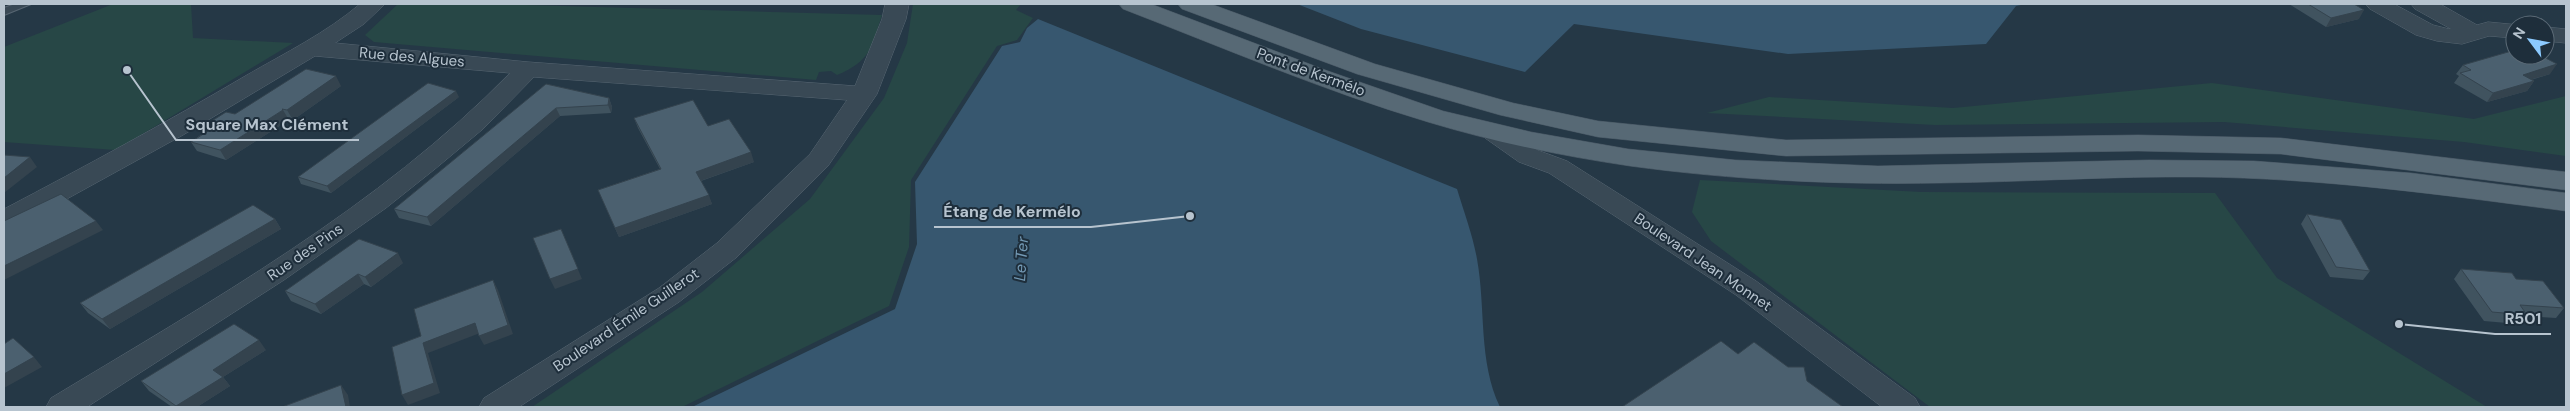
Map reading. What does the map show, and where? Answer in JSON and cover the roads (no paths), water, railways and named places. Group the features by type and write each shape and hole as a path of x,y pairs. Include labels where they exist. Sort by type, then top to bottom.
{"main road":[{"name":"Pont de Kermélo","path":"1131,4 1349,87 1435,116 1501,121"},
{"name":"Pont de Kermélo","path":"1190,4 1501,121"},
{"path":"1501,121 1786,148 2138,143 2281,146 2466,167 2566,181"},
{"path":"1501,121 1628,156 1803,173 1914,175 2150,168 2298,170 2480,189 2566,202"}],"street":[{"path":"4,221 174,129 311,48 356,19 373,4"},
{"name":"Boulevard Émile Guillerot","path":"495,407 670,295 727,250 819,160 864,94 894,19 898,4"},
{"path":"2378,4 2420,28 2443,37 2462,38 2488,29 2505,30"},
{"path":"2423,4 2475,33"},
{"name":"Rue des Algues","path":"311,48 528,69 864,94"},
{"name":"Rue des Pins","path":"62,407 245,294 365,210 475,122 528,69"},
{"name":"Boulevard Jean Monnet","path":"1501,121 1528,156 1558,166 1746,288 1904,407"}],"lane":[{"path":"4,12 25,4"}],"water":[{"path":"1297,4 2026,4 2016,6 1986,44 1788,54 1574,24 1525,72 1361,29"},
{"name":"Le Ter","path":"1038,19 1457,189 1477,259 1485,353 1493,389 1500,407 692,407 895,309 917,244 915,182 1002,46 1020,42 1027,28"}],"place":[{"name":"Square Max Clément","path":"127,70"},
{"name":"Étang de Kermélo","path":"1190,216"},
{"name":"R501","path":"2399,324"}]}
